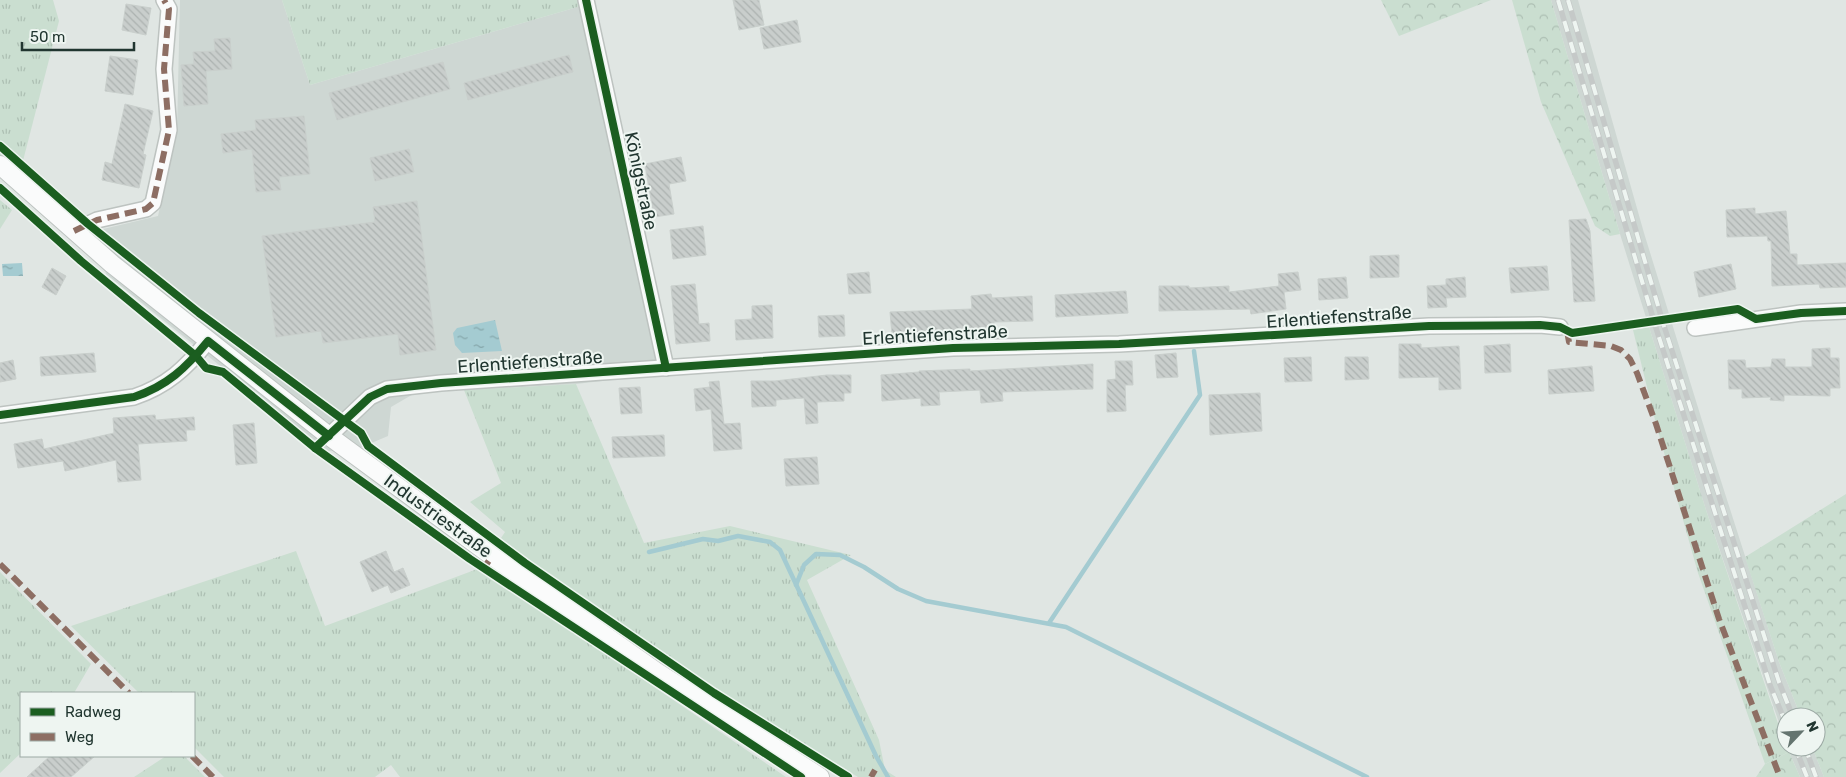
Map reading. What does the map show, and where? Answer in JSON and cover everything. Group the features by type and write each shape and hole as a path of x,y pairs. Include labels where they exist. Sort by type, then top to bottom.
{"street":[{"path":"74,231 97,220 146,209 153,203 169,130 164,69 169,9 164,0"},
{"name":"Königstraße","path":"586,0 666,368"},
{"name":"Industriestraße","path":"0,165 74,231 208,341 329,436 492,556 649,666 820,777"},
{"path":"1695,328 1801,313 1846,311"},
{"name":"Erlentiefenstraße","path":"329,436 370,397 386,389 441,382 953,348 1119,344 1429,326 1540,325 1560,327"},
{"path":"0,415 134,398 166,383 186,367 208,341"}],"shaded area":[{"path":"180,0 282,0 310,85 581,6 662,374 576,384 464,390 422,389 391,407 388,436 355,450 326,451 106,274 99,230 158,216 177,130"},
{"path":"1551,0 1578,0 1644,233 1713,456 1779,662 1797,707 1776,707 1776,714 1706,510 1620,234"},
{"path":"1791,757 1816,757 1824,777 1800,777"}],"green space":[{"path":"0,0 53,0 59,21 16,188 0,173"},
{"path":"282,0 579,0 581,6 310,85"},
{"path":"1381,0 1491,0 1399,36"},
{"path":"1512,0 1551,0 1620,234 1610,236 1595,226 1541,102"},
{"path":"0,200 12,210 0,229"},
{"path":"1649,327 1706,510 1776,717 1776,757 1779,757 1765,764 1698,573 1656,424 1633,330"},
{"path":"576,384 644,543 730,526 851,555 807,580 879,740 885,770 896,777 858,777 773,726 542,572 501,538 505,532 470,502 501,483 464,390"},
{"path":"1846,494 1846,777 1824,777 1816,757 1826,757 1826,707 1797,707 1779,662 1745,557"},
{"path":"296,551 325,626 480,568 786,777 400,777 391,765 375,777 224,777 195,748 195,692 138,692 71,626"},
{"path":"0,572 91,664 75,692 20,692 20,754 0,773"},
{"path":"164,757 185,757 205,777 134,777"},
{"path":"1779,757 1791,757 1800,777 1756,777 1765,764"}],"water":[{"path":"22,263 23,276 3,276 2,264"},
{"path":"495,320 502,351 462,353 455,345 453,333 457,328"}],"building":[{"path":"733,0 759,0 764,25 739,30"},
{"path":"126,4 151,8 146,35 122,30"},
{"path":"797,20 801,42 764,49 760,28"},
{"path":"230,38 232,69 206,71 208,104 184,106 181,65 194,64 193,52 215,51 214,39"},
{"path":"569,55 573,72 468,100 464,83"},
{"path":"110,56 138,60 133,95 105,91"},
{"path":"443,62 450,89 337,120 329,93"},
{"path":"125,104 153,111 143,154 146,155 139,188 102,180 105,162 112,164"},
{"path":"304,116 310,174 279,177 281,190 256,192 252,149 223,153 221,134 256,130 255,120"},
{"path":"409,149 414,172 375,181 370,158"},
{"path":"681,157 686,181 669,184 674,214 654,217 645,164"},
{"path":"417,201 436,350 400,355 398,334 323,343 321,331 276,337 262,236 375,222 373,207"},
{"path":"1755,208 1755,214 1786,211 1790,254 1797,254 1797,265 1846,263 1846,287 1820,288 1819,284 1772,286 1771,241 1768,241 1767,236 1727,237 1726,210"},
{"path":"1586,219 1590,231 1595,301 1574,302 1569,220"},
{"path":"703,226 706,255 673,259 670,230"},
{"path":"1399,255 1399,277 1370,278 1370,256"},
{"path":"1731,264 1736,289 1699,297 1694,272"},
{"path":"1547,266 1549,290 1511,293 1509,268"},
{"path":"52,268 66,276 56,295 42,287"},
{"path":"869,272 871,293 849,294 847,274"},
{"path":"1298,272 1301,290 1284,292 1286,309 1251,314 1250,309 1159,311 1159,286 1189,286 1189,288 1229,286 1229,292 1279,286 1278,274"},
{"path":"1346,277 1348,298 1319,300 1318,279"},
{"path":"1465,277 1466,297 1446,298 1447,307 1428,308 1427,286 1446,285 1446,279"},
{"path":"695,284 699,324 709,323 710,341 676,344 671,286"},
{"path":"1126,291 1128,313 1056,317 1055,295"},
{"path":"991,294 992,298 1032,296 1033,321 994,322 994,328 892,335 890,312 972,309 971,296"},
{"path":"772,305 773,338 736,340 735,320 752,319 752,306"},
{"path":"844,315 845,336 819,337 818,316"},
{"path":"1399,344 1421,344 1421,348 1459,346 1461,389 1439,390 1439,377 1399,378"},
{"path":"1510,344 1511,372 1485,373 1484,346"},
{"path":"1830,348 1830,358 1839,358 1840,388 1830,388 1830,396 1784,395 1784,401 1770,400 1771,397 1742,398 1742,389 1729,389 1728,360 1745,360 1746,368 1771,367 1772,359 1785,359 1785,367 1812,367 1812,349"},
{"path":"94,353 96,372 41,376 40,357"},
{"path":"1176,353 1178,377 1157,378 1155,355"},
{"path":"1311,357 1312,381 1285,382 1284,358"},
{"path":"1345,357 1368,357 1369,379 1345,380"},
{"path":"13,360 16,379 0,382 0,363"},
{"path":"1115,361 1132,361 1133,385 1125,385 1126,411 1107,412 1107,380 1116,379"},
{"path":"1093,364 1093,389 1002,392 1003,401 981,403 980,390 939,392 940,405 921,406 921,398 882,401 881,375 919,371 970,369 970,371"},
{"path":"1592,366 1594,391 1549,394 1548,370"},
{"path":"827,375 851,375 851,393 844,393 844,401 817,402 818,423 806,424 804,398 776,400 776,406 752,407 751,381 775,381"},
{"path":"719,381 724,424 740,423 742,449 714,451 711,409 696,411 694,389 710,387 709,382"},
{"path":"640,387 642,413 621,414 619,388"},
{"path":"1260,393 1262,431 1210,435 1209,395"},
{"path":"155,415 156,420 194,417 195,430 186,430 187,441 138,444 141,480 118,482 116,460 65,471 63,461 18,468 14,444 42,439 44,449 114,433 113,418"},
{"path":"254,423 257,463 236,465 233,425"},
{"path":"664,435 665,456 613,458 612,437"},
{"path":"817,457 819,484 786,486 784,459"},
{"path":"386,551 394,572 403,568 410,585 391,593 388,585 372,592 360,562"},
{"path":"49,757 94,757 71,777 27,777"}],"waterway":[{"path":"1049,623 1200,395 1194,351"},
{"path":"649,552 703,539 718,541 738,536 770,542 780,550 876,756 888,777"},
{"path":"796,585 804,565 816,554 840,555 864,567 898,589 926,601 1066,627 1367,777"}],"railway":[{"path":"1558,0 1656,328 1770,685 1779,707"},
{"path":"1568,0 1664,326 1779,682 1789,707"},
{"path":"1799,757 1807,777"},
{"path":"1809,757 1816,777"}],"marked path":[{"path":"74,231 97,220 146,209 153,203 169,130 164,69 169,9 164,0"},
{"path":"1567,331 1569,342 1611,346 1621,350 1630,359 1637,373 1656,424 1719,619 1780,777"},
{"path":"482,571 492,556"},
{"path":"0,564 128,692"},
{"path":"193,757 213,777"},
{"path":"871,777 875,770"}],"cycle path":[{"path":"586,0 666,368"},
{"path":"0,146 88,224 199,313 361,433 368,446 525,563 714,693 848,777"},
{"path":"0,188 81,261 196,356 206,368 223,372 315,448 470,559 801,777"},
{"path":"315,448 370,397 387,389 441,383 953,348 1119,344 1429,326 1540,325 1560,327 1572,333 1738,309 1756,319 1801,313 1846,311"},
{"path":"0,415 134,397 146,393 166,382 184,368 208,341 329,436"}]}
